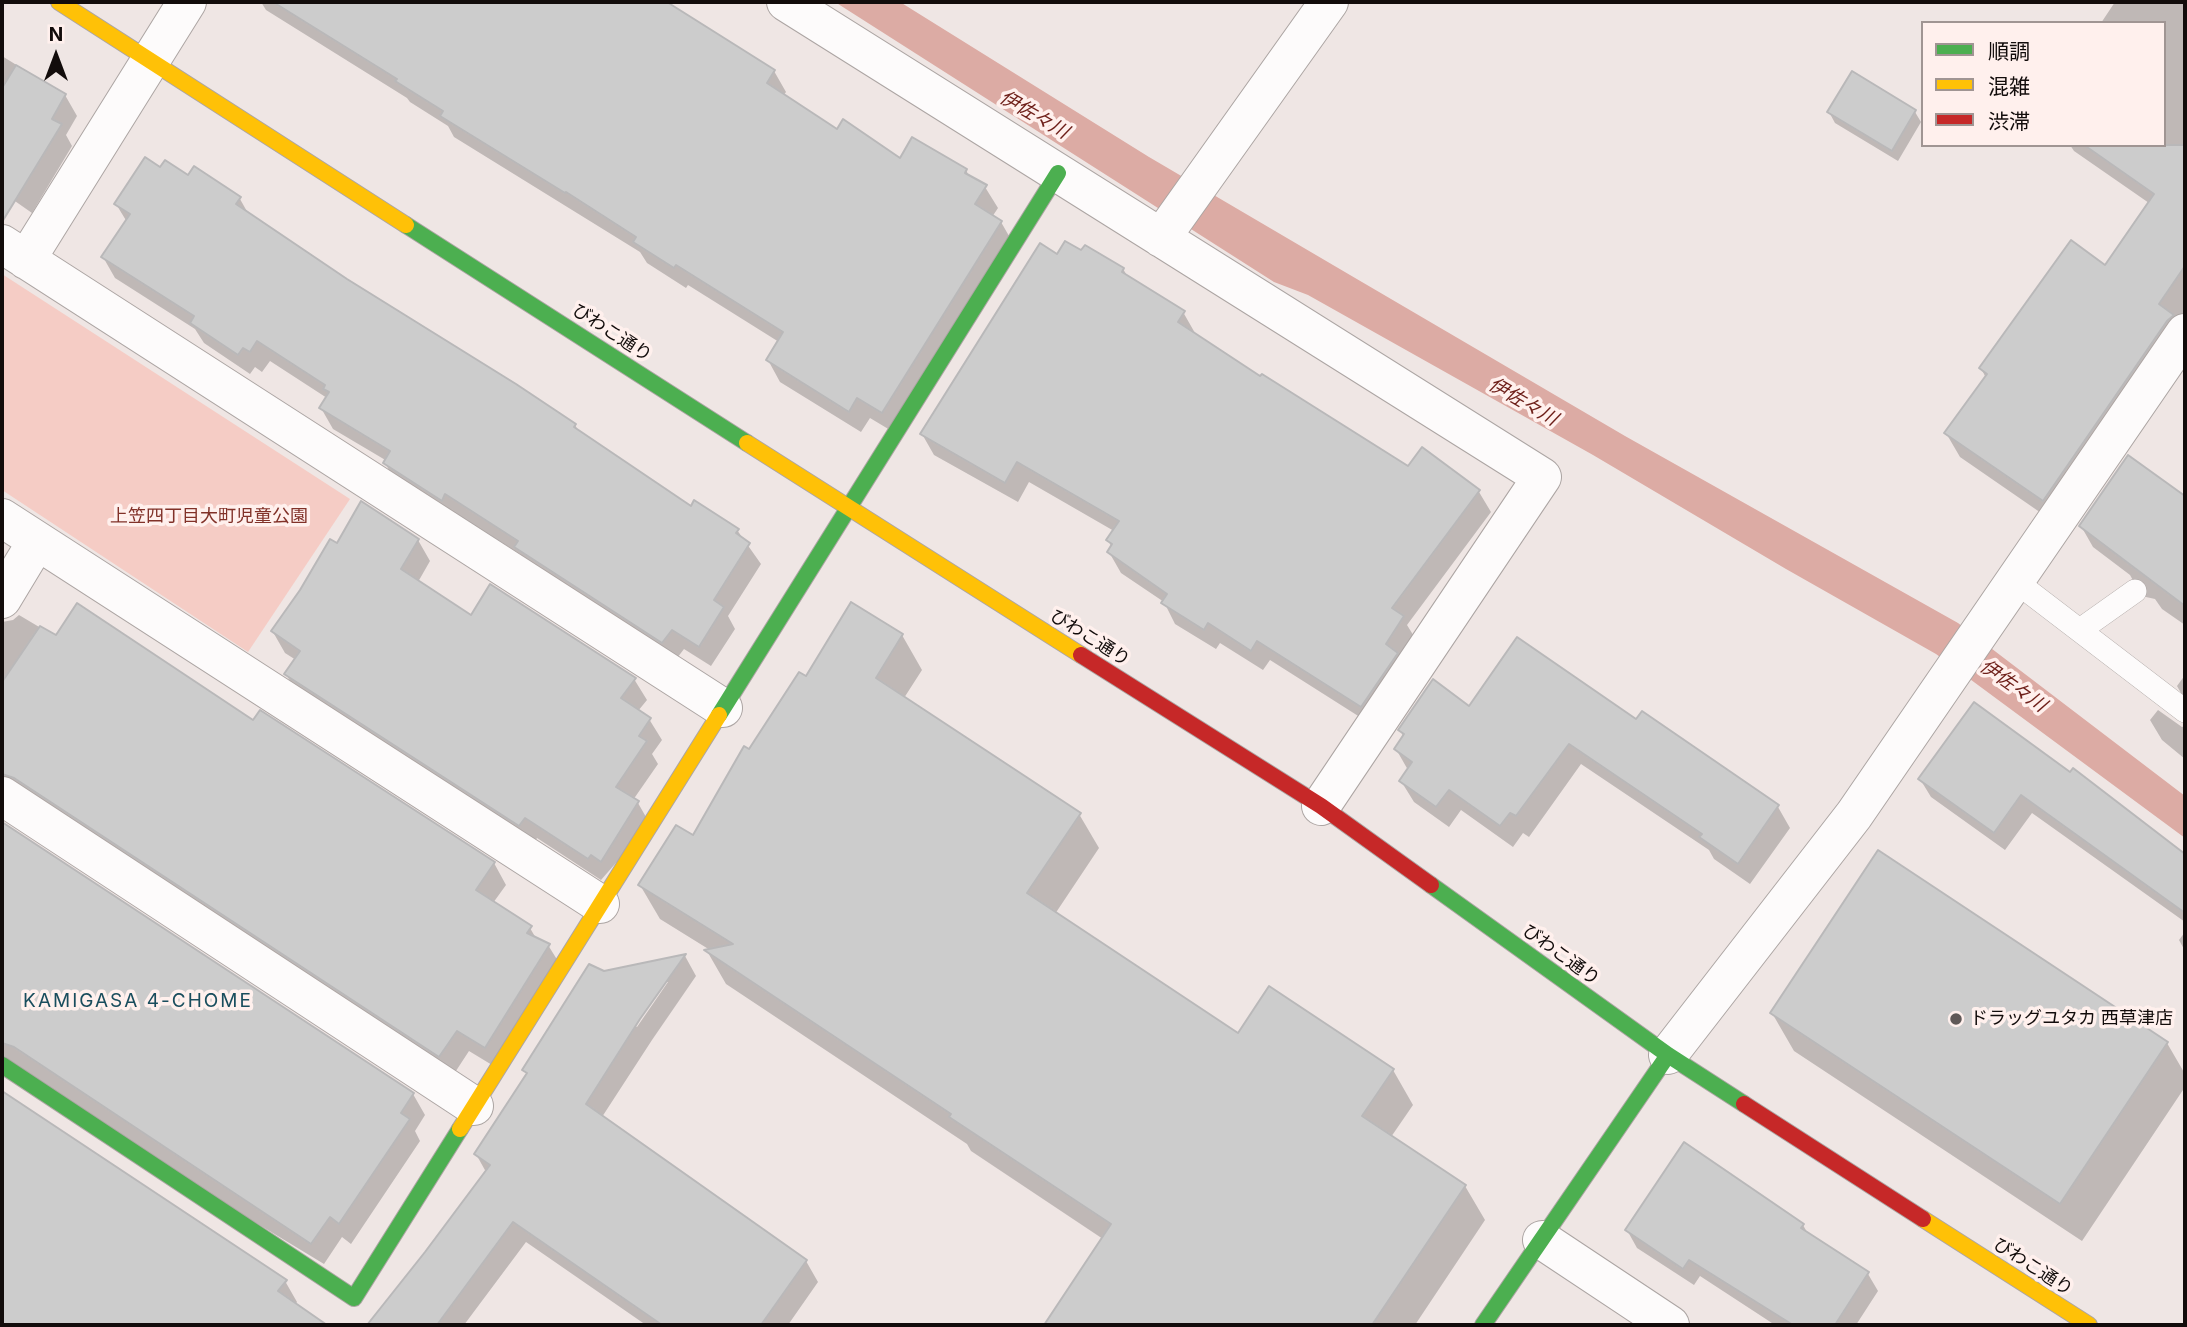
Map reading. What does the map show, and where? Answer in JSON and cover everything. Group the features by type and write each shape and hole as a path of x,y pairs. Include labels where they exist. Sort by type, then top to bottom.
{"street":[{"name":"びわこ通り","path":"58,2 848,508 1321,806 1668,1055 2089,1325"},
{"path":"187,2 150,60 14,252 723,708"},
{"path":"786,2 1058,173 1166,231 1542,477 1321,806"},
{"path":"1166,231 1329,2"},
{"path":"2,1065 354,1298 1058,173"},
{"path":"1483,1325 1668,1055 1854,815 2185,333"},
{"path":"2,518 600,904"},
{"path":"2,599 37,541"},
{"path":"2,796 474,1106"},
{"path":"1542,1240 1670,1325"}],"lane":[{"path":"2015,581 2185,710"},
{"path":"2080,630 2135,591"}],"green space":[{"name":"上笠四丁目大町児童公園","path":"2,274 350,499 248,652 2,490"}],"water":[{"name":"伊佐々川","path":"835,2 900,2 1149,157 1350,275 1625,436 1958,623 2185,796 2185,838 1936,654 1593,455 1308,295 1274,282"}],"building":[{"path":"273,2 667,2 775,70 767,83 837,129 843,119 900,158 912,137 967,169 965,173 987,185 975,204 1002,221 882,413 857,398 849,412 766,360 783,332 676,265 674,268 633,242 636,237 440,116 443,111 395,81 397,79"},
{"path":"16,65 66,94 52,119 62,124 2,222 2,88"},
{"path":"1852,71 1916,110 1892,151 1827,112"},
{"path":"2185,145 2185,266 2159,304 2174,315 2167,321 2043,501 1944,433 1987,374 1979,368 2071,240 2105,265 2154,194 2087,147"},
{"path":"145,157 160,167 165,160 188,175 194,166 241,197 236,204 347,279 516,384 576,424 574,427 691,506 694,500 739,529 736,533 750,543 714,600 724,607 699,647 672,630 662,643 514,547 518,541 445,494 442,501 383,463 390,451 319,408 329,392 323,389 325,385 257,341 250,352 243,348 238,355 190,323 194,316 101,257 130,214 114,204"},
{"path":"1065,241 1081,250 1085,245 1124,268 1122,272 1185,311 1178,322 1260,376 1262,374 1408,466 1422,447 1480,490 1392,608 1404,616 1386,644 1398,653 1361,707 1257,641 1251,651 1208,623 1204,630 1161,603 1167,594 1107,552 1112,544 1106,540 1119,521 1017,462 1005,483 920,434 1040,243 1057,254"},
{"path":"2128,455 2185,496 2185,606 2079,526"},
{"path":"361,501 419,539 401,569 471,615 490,584 636,678 621,698 651,718 639,736 647,741 616,787 639,801 601,862 591,855 588,859 525,818 519,826 284,674 300,651 271,631 300,590 330,539 337,543"},
{"path":"851,602 903,634 876,678 1081,813 1027,893 1238,1033 1269,986 1394,1069 1362,1116 1466,1185 1372,1325 1044,1325 1111,1224 704,950 733,944 638,885 676,825 693,835 744,746 749,749 799,672 806,676"},
{"path":"77,603 253,720 260,710 495,862 476,890 532,926 527,933 550,944 485,1048 457,1031 439,1057 14,778 2,774 2,682 40,626 56,635"},
{"path":"1517,637 1636,719 1642,711 1779,805 1738,864 1699,837 1702,834 1569,744 1516,816 1510,813 1500,826 1449,790 1436,807 1399,781 1412,762 1394,749 1404,734 1398,730 1433,679 1469,706"},
{"path":"1974,702 2070,772 2073,768 2185,854 2185,913 2021,795 1994,833 1918,779"},
{"path":"2,822 414,1093 401,1113 410,1119 339,1224 330,1217 311,1244 14,1047 2,1043"},
{"path":"1878,850 2168,1042 2060,1204 1770,1013"},
{"path":"686,954 640,1019 586,1104 807,1260 761,1325 662,1325 513,1222 437,1325 367,1325 490,1165 474,1154 527,1073 522,1070 589,964 604,971"},
{"path":"2,1091 287,1280 278,1291 327,1325 2,1325"},
{"path":"1684,1142 1804,1224 1801,1228 1869,1272 1835,1325 1793,1325 1689,1260 1683,1269 1625,1230"}],"traffic: fast":[{"path":"719,715 1058,173"},
{"path":"406,225 747,443"},
{"path":"1431,885 1668,1055 1744,1104"},
{"path":"1483,1325 1668,1055"},
{"path":"2,1065 354,1298 460,1129"}],"traffic: slow":[{"path":"59,2 406,225"},
{"path":"747,443 1081,655"},
{"path":"460,1129 719,715"},
{"path":"1923,1219 2089,1325"}],"traffic: jam":[{"path":"1081,655 1321,806 1431,885"},
{"path":"1744,1104 1923,1219"}],"place":[{"name":"ドラッグユタカ 西草津店","path":"1956,1019"}],"district":[{"name":"KAMIGASA 4-CHOME","path":"138,1001"}]}
